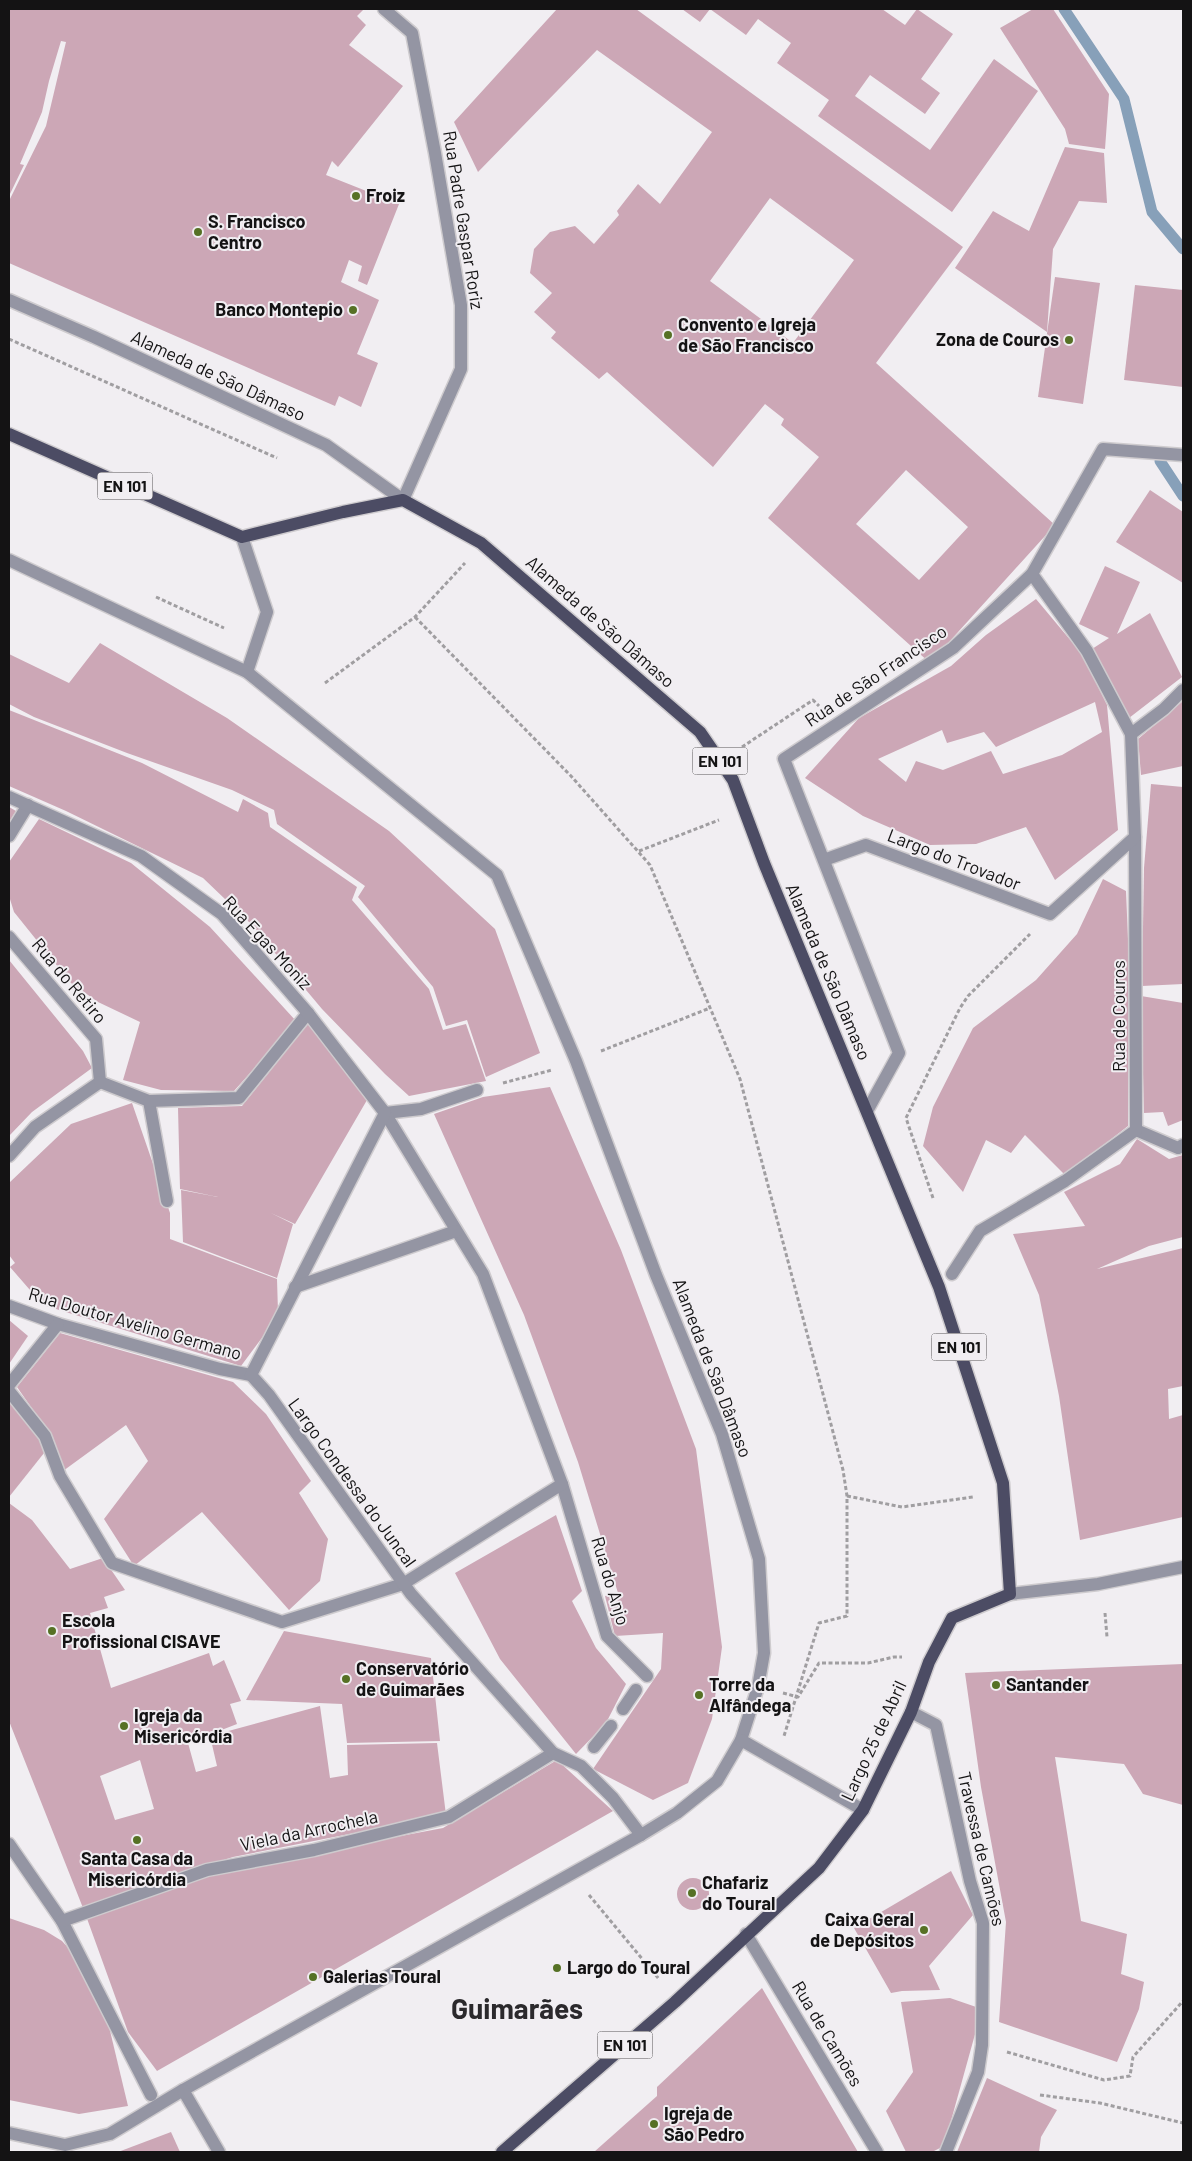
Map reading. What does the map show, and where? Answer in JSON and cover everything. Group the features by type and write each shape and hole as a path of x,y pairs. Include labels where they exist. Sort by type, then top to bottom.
{"main road":[{"name":"EN 101","path":"9,434 242,537"},
{"path":"242,537 343,512 403,500"},
{"name":"Alameda de São Dâmaso","path":"403,500 481,543 700,732 732,780 764,863 939,1287 1003,1483 1010,1594"},
{"name":"Largo 25 de Abril","path":"746,1934 819,1868 863,1810 911,1712 929,1662 952,1618 1010,1594"},
{"name":"EN 101","path":"502,2152 675,2002 746,1934"}],"street":[{"name":"Rua Padre Gaspar Roriz","path":"384,9 412,33 461,304 461,369 403,500"},
{"name":"Alameda de São Dâmaso","path":"9,300 103,341 326,445 403,500"},
{"name":"Rua de São Francisco","path":"824,860 784,759 953,648 1032,574 1103,449 1183,455"},
{"path":"242,537 267,612 246,672"},
{"name":"Alameda de São Dâmaso","path":"9,560 246,672 497,875 576,1061 656,1275 722,1434 759,1559 764,1653 758,1687 741,1740"},
{"path":"1032,574 1087,651 1131,734 1164,709 1183,690"},
{"name":"Rua de Couros","path":"1131,734 1135,836 1136,1130"},
{"name":"Rua Egas Moniz","path":"9,797 141,856 222,914 308,1013 385,1113"},
{"path":"9,836 28,805"},
{"path":"1050,914 1135,836"},
{"name":"Largo do Trovador","path":"824,860 866,846 1050,914"},
{"path":"824,860 899,1052 867,1111"},
{"name":"Rua do Retiro","path":"9,937 96,1039 100,1082"},
{"path":"9,1156 35,1127 100,1082 149,1101 240,1098 308,1013"},
{"path":"385,1113 421,1109 477,1090"},
{"path":"149,1101 168,1201"},
{"path":"385,1113 483,1274 562,1484"},
{"path":"251,1375 385,1113"},
{"path":"952,1274 980,1231 1065,1181 1136,1130 1178,1148 1183,1145"},
{"path":"295,1287 456,1231"},
{"name":"Rua Doutor Avelino Germano","path":"9,1306 58,1324 220,1369 251,1375"},
{"path":"9,1385 58,1324"},
{"name":"Largo Condessa do Juncal","path":"251,1375 269,1395 403,1584 562,1484"},
{"path":"9,1391 45,1436 60,1476 112,1563 282,1622 403,1584 553,1754 582,1766 613,1798 641,1835"},
{"name":"Rua do Anjo","path":"562,1484 607,1636 647,1676"},
{"path":"1010,1594 1098,1584 1183,1567"},
{"path":"623,1709 636,1690"},
{"name":"Travessa de Camões","path":"911,1712 936,1725 970,1881 983,1923 982,2045 978,2072 946,2152"},
{"path":"594,1747 610,1726"},
{"path":"9,2133 65,2145 110,2134 183,2090 641,1835 677,1813 718,1781 741,1740 863,1810"},
{"name":"Viela da Arrochela","path":"62,1921 207,1870 314,1850 448,1817 553,1754"},
{"path":"9,1844 62,1921 151,2095"},
{"name":"Rua de Camões","path":"746,1934 877,2152"},
{"path":"183,2090 219,2152"}],"path":[{"path":"9,339 276,458"},
{"path":"326,683 415,617 467,561"},
{"path":"415,617 571,776 650,865 740,1079 843,1470 847,1496 847,1616 819,1623 798,1697 784,1736"},
{"path":"742,748 813,700 825,712"},
{"path":"639,852 725,818"},
{"path":"936,1206 906,1118 960,1008 968,996 1050,914"},
{"path":"594,1054 710,1008"},
{"path":"477,1090 536,1075"},
{"path":"847,1496 902,1508 973,1497"},
{"path":"1104,1613 1107,1638"},
{"path":"798,1697 819,1663 868,1663 894,1657 909,1658"},
{"path":"780,1692 798,1697"},
{"path":"584,1889 659,1979"},
{"path":"982,2045 1104,2080 1130,2076 1134,2057 1183,2001"},
{"path":"1040,2095 1100,2103 1183,2123"}],"building":[{"name":"S. Francisco Centro","path":"9,9 364,9 357,16 366,25 349,45 403,86 338,167 332,161 326,175 399,204 367,285 358,281 362,266 349,260 341,282 379,300 357,354 378,363 361,407 339,396 335,406 9,263 9,201 46,126 66,42 61,41 42,112 20,164 24,165 9,196"},
{"name":"Convento e Igreja de São Francisco","path":"557,9 636,9 963,247 876,363 1055,525 930,663 768,518 819,457 781,425 784,419 765,404 713,467 607,372 599,379 551,338 556,332 534,312 552,293 530,273 534,249 550,232 575,226 594,244 619,215 617,211 638,184 660,204 712,132 597,50 478,172 454,122","holes":["770,198 854,260 793,343 710,281","906,470 968,527 919,580 856,524"]},
{"path":"682,9 710,9 700,22"},
{"path":"710,9 882,9 905,25 917,9 953,34 921,79 940,93 925,114 870,75 855,96 930,150 994,59 1038,91 952,212 818,116 829,100 777,63 791,43 758,19 746,35"},
{"path":"1033,9 1053,9 1109,94 1105,149 1069,144 1065,129 1000,28"},
{"path":"1065,147 1104,153 1107,203 1079,201 1053,249 1047,332 955,268 993,211 1029,231"},
{"name":"Zona de Couros","path":"1055,277 1100,283 1083,404 1038,397"},
{"path":"1135,285 1183,290 1183,387 1124,380"},
{"path":"1150,490 1183,512 1183,583 1116,542"},
{"path":"1105,566 1140,582 1117,634 1150,613 1182,677 1129,718 1092,649 1109,638 1079,624"},
{"path":"1036,599 1082,654 1107,705 1118,830 1055,880 1026,827 976,844 930,845 863,816 805,778 859,718 951,666 986,635","holes":["1095,702 1102,732 1062,755 1003,774 991,751 943,770 916,761 906,782 878,759 942,730 947,743 984,732 996,747"]},
{"path":"100,643 227,718 389,831 495,929 540,1053 486,1077 467,1020 446,1026 433,987 358,897 365,886 277,824 274,810 232,790 127,753 34,717 9,704 9,654 69,683"},
{"path":"1183,701 1183,766 1141,775 1138,739"},
{"path":"9,710 142,763 238,812 243,799 268,813 270,827 357,887 352,900 429,989 443,1030 466,1024 486,1081 409,1096 322,1009 249,922 203,878 66,811 9,786"},
{"path":"1151,784 1183,787 1183,984 1142,986 1144,868"},
{"path":"9,807 16,811 9,822"},
{"path":"39,819 131,863 210,927 296,1021 234,1091 161,1090 123,1080 140,1022 98,1002 71,983 14,912 9,896 9,862"},
{"path":"1103,879 1126,891 1129,963 1128,1126 1065,1175 1025,1135 1011,1153 986,1140 963,1192 923,1146 933,1107 973,1028 1036,980 1077,934"},
{"path":"9,960 83,1051 92,1068 32,1112 9,1136"},
{"path":"1141,996 1183,1003 1183,1120 1168,1126 1163,1112 1144,1113"},
{"path":"308,1023 367,1100 295,1224 271,1213 293,1224 277,1278 183,1242 181,1190 218,1197 180,1189 178,1108 242,1106"},
{"path":"550,1087 621,1250 696,1449 722,1647 712,1719 688,1783 653,1800 593,1769 661,1669 663,1633 615,1636 605,1596 618,1593 578,1462 524,1315 434,1114 483,1097"},
{"path":"132,1103 170,1213 170,1239 277,1279 278,1312 267,1331 241,1366 43,1305 10,1267 15,1263 9,1255 9,1183 71,1124"},
{"path":"1137,1139 1169,1159 1183,1155 1183,1237 1149,1246 1097,1269 1183,1248 1183,1386 1168,1389 1169,1419 1183,1415 1183,1517 1080,1540 1059,1396 1039,1295 1013,1234 1085,1226 1064,1192 1120,1164"},
{"path":"9,1320 28,1336 9,1364"},
{"path":"60,1333 233,1382 266,1414 311,1481 299,1493 328,1539 320,1581 289,1610 202,1512 134,1566 104,1519 148,1461 126,1425 63,1471 38,1417 17,1387"},
{"path":"9,1397 48,1448 9,1497"},
{"path":"9,1503 32,1520 70,1569 103,1558 125,1590 104,1597 108,1608 90,1613 111,1688 209,1653 213,1666 224,1660 241,1701 230,1704 237,1724 188,1743 196,1772 217,1766 210,1736 320,1706 330,1778 348,1775 347,1745 437,1743 446,1815 233,1857 131,1890 133,1896 205,1873 443,1828 557,1760 613,1811 157,2071 128,2032 85,1913 9,1721","holes":["140,1760 154,1809 115,1820 100,1776"]},
{"path":"556,1515 582,1591 572,1601 596,1648 626,1684 606,1723 576,1754 500,1659 455,1573"},
{"name":"Conservatório de Guimarães","path":"284,1631 431,1658 440,1741 347,1743 342,1704 246,1700"},
{"path":"1183,1664 1183,1805 1143,1794 1124,1764 1055,1757 1081,1921 1127,1934 1121,1974 1144,1982 1139,2009 1117,2062 999,2022 1006,1922 981,1787 965,1673"},
{"path":"951,1871 973,1915 929,1966 940,1990 891,1993 854,1928"},
{"name":"Chafariz do Toural","path":"693,1878 705,1882 709,1894 705,1906 693,1910 681,1906 677,1894 681,1882"},
{"path":"9,1918 44,1930 62,1941 80,1961 106,2014 128,2106 79,2114 9,2100"},
{"path":"762,1988 858,2152 594,2152 657,2096 657,2087"},
{"path":"950,1998 982,2009 944,2146 932,2152 906,2152 886,2111 913,2072 901,2002"},
{"path":"987,2078 1057,2110 1041,2137 1039,2152 957,2152"},
{"path":"171,2132 180,2152 118,2152"}],"waterway":[{"path":"1064,9 1124,99 1152,212 1183,249"},
{"path":"1160,461 1183,496"}],"place":[{"name":"Froiz","path":"356,196"},
{"name":"S. Francisco Centro","path":"198,232"},
{"name":"Banco Montepio","path":"353,310"},
{"name":"Convento e Igreja de São Francisco","path":"668,335"},
{"name":"Zona de Couros","path":"1069,340"},
{"name":"Escola Profissional CISAVE","path":"52,1631"},
{"name":"Conservatório de Guimarães","path":"346,1679"},
{"name":"Santander","path":"996,1685"},
{"name":"Torre da Alfândega","path":"699,1695"},
{"name":"Igreja da Misericórdia","path":"124,1726"},
{"name":"Santa Casa da Misericórdia","path":"137,1840"},
{"name":"Chafariz do Toural","path":"692,1893"},
{"name":"Caixa Geral de Depósitos","path":"924,1930"},
{"name":"Largo do Toural","path":"557,1968"},
{"name":"Galerias Toural","path":"313,1977"},
{"name":"Igreja de São Pedro","path":"654,2124"}],"district":[{"name":"Guimarães","path":"517,2009"}]}
